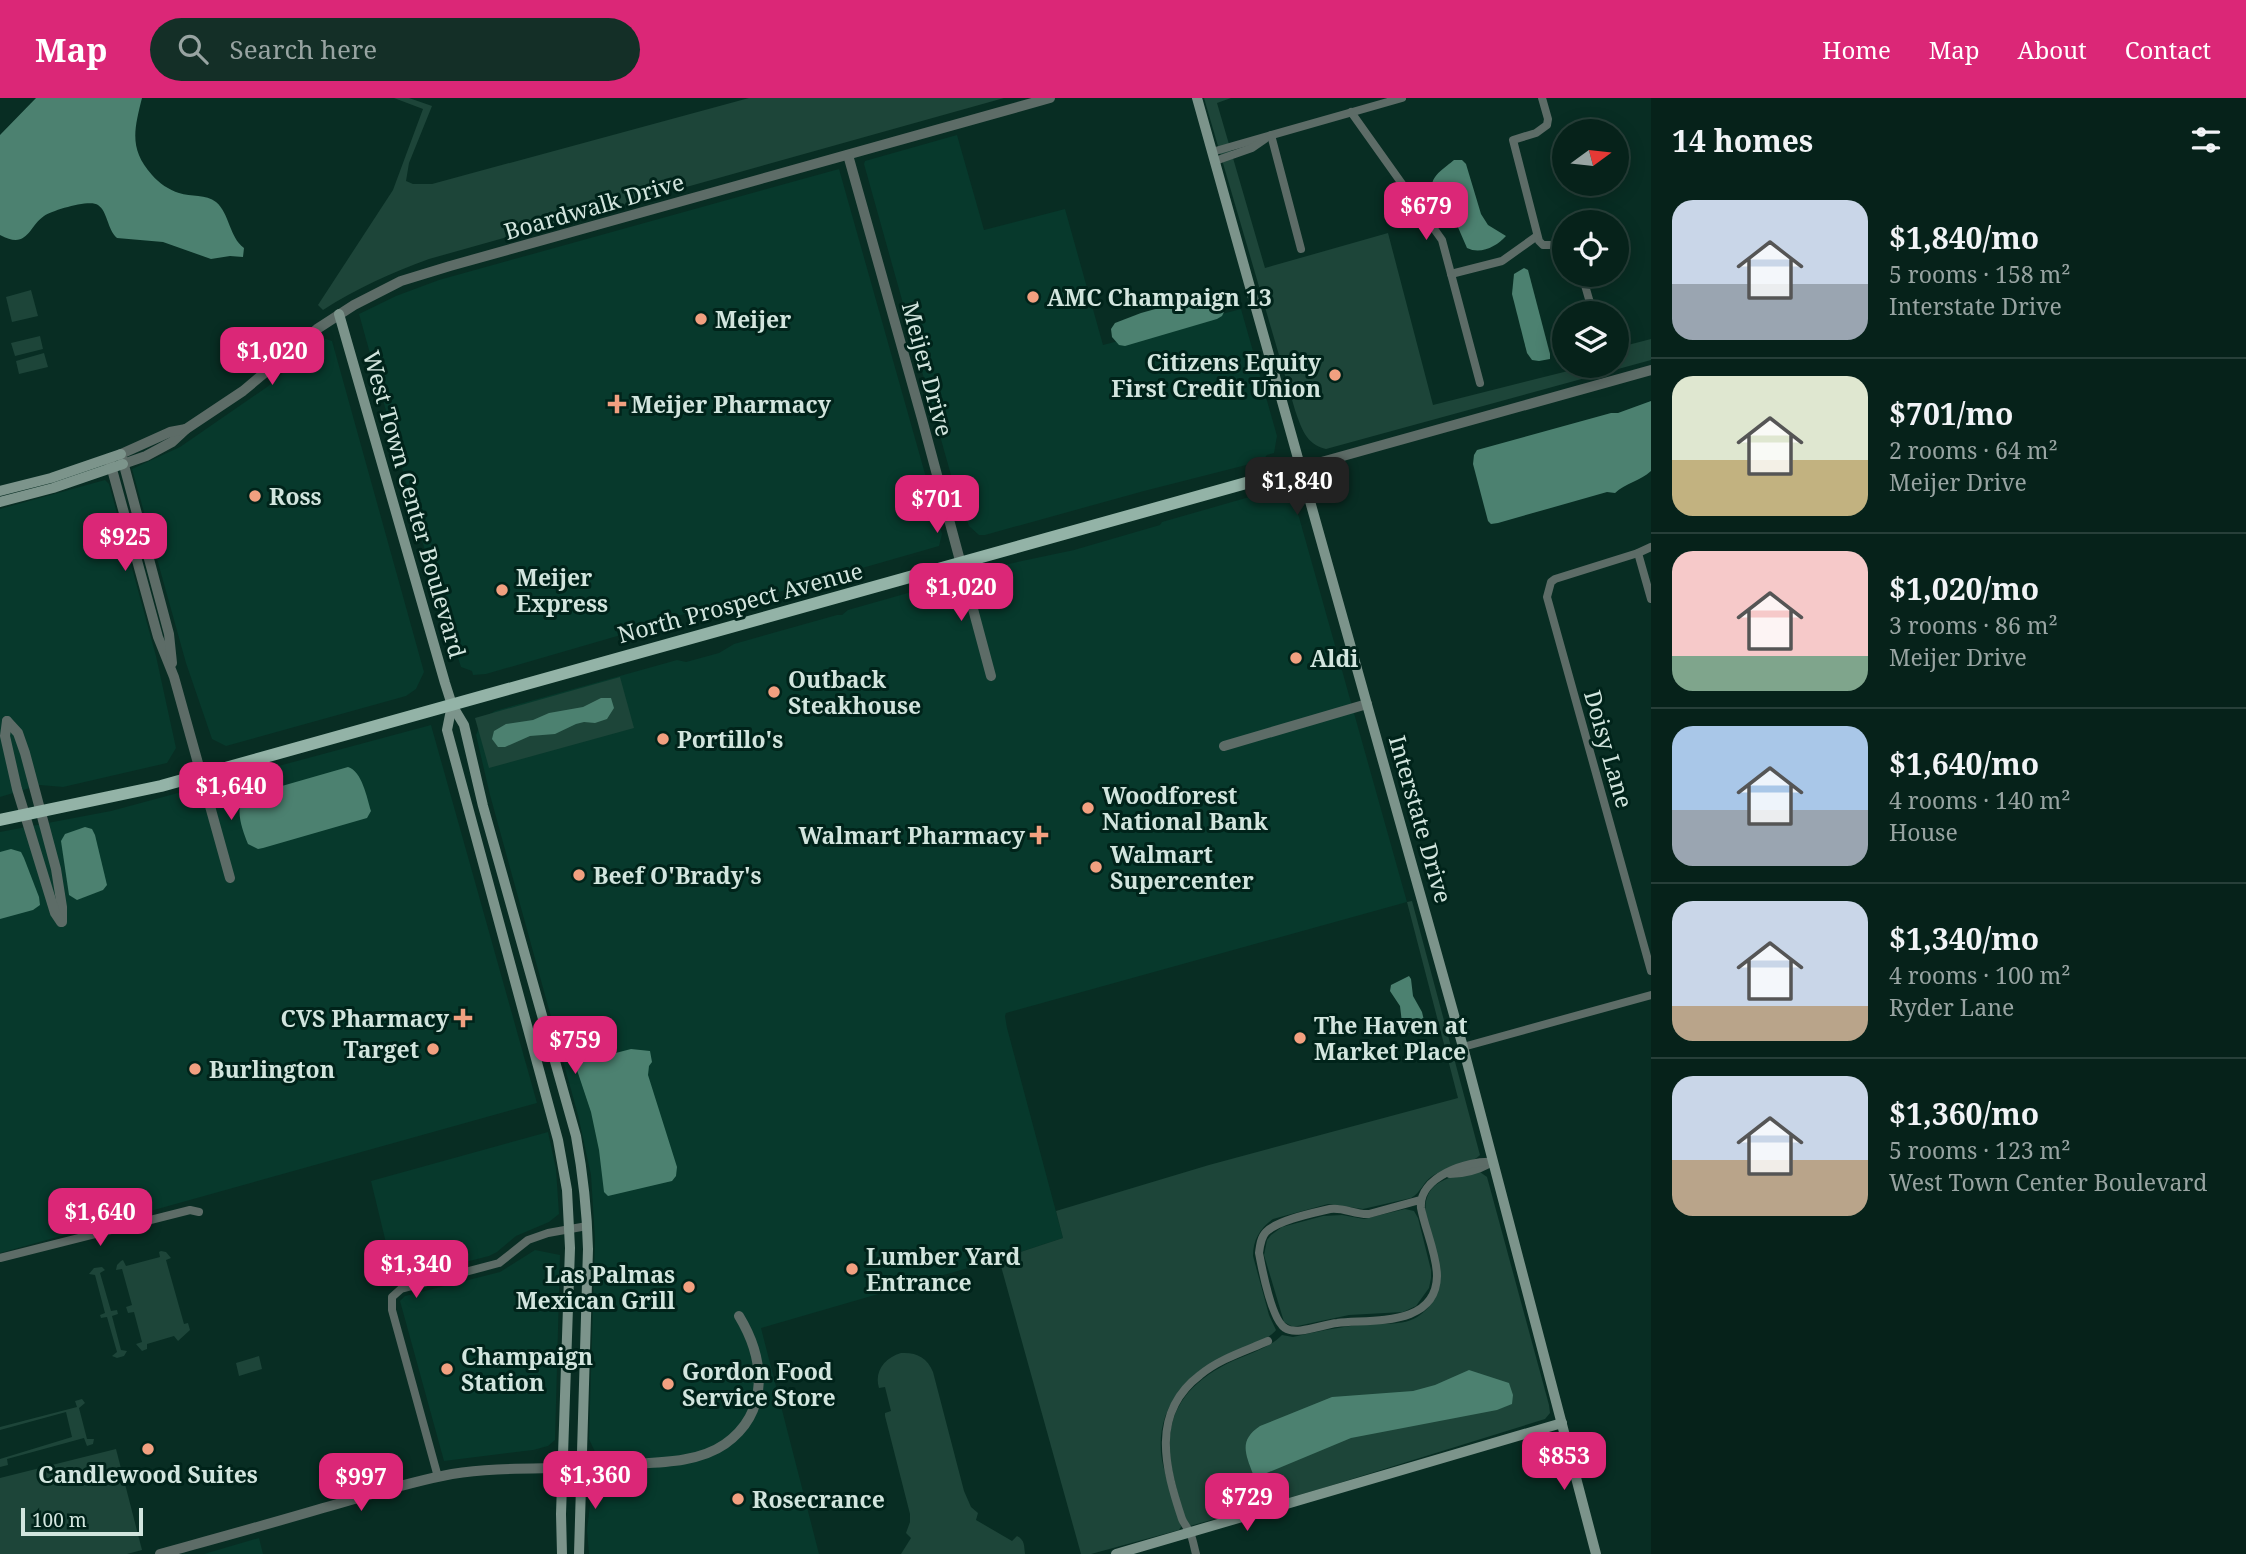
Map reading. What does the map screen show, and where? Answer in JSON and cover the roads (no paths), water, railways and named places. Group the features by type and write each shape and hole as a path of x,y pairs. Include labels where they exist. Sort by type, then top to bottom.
{"main road":[{"name":"Interstate Drive","path":"1197,98 1463,1047 1595,1554"},
{"name":"West Town Center Boulevard","path":"339,314 452,705 464,725 483,806 576,1136 585,1188 587,1226 579,1554"},
{"path":"0,502 53,488 122,459"},
{"path":"0,491 110,464"},
{"name":"North Prospect Avenue","path":"0,820 161,786 1300,468"},
{"name":"West Town Center Boulevard","path":"452,705 447,730 558,1140 567,1190 569,1231 562,1554"},
{"path":"1116,1554 1562,1423"}],"street":[{"name":"Boardwalk Drive","path":"122,459 170,432 186,429 243,391 339,314 379,291 425,273 1050,98"},
{"path":"1214,156 1270,135 1402,98"},
{"path":"1542,98 1547,125 1536,133 1513,140 1537,236 1543,245 1552,245"},
{"path":"1351,112 1442,240 1480,383"},
{"path":"1270,135 1301,248"},
{"name":"Meijer Drive","path":"848,155 991,676"},
{"path":"1451,274 1502,261 1537,236"},
{"name":"North Prospect Avenue","path":"1300,468 1651,370"},
{"path":"122,459 169,634 174,677"},
{"path":"110,464 158,637 174,677 230,878"},
{"path":"131,538 142,535"},
{"path":"1651,547 1638,553 1651,599"},
{"name":"Doisy Lane","path":"1638,553 1555,579 1551,582 1547,597 1651,971"},
{"path":"1224,746 1367,704"},
{"path":"7,721 18,733 40,812 56,869 62,922 55,913 25,815 5,736 7,721"},
{"path":"1463,1047 1651,995"},
{"path":"1420,1200 1437,1275 1432,1295 1424,1306 1403,1317 1331,1324 1294,1332 1283,1328 1276,1315 1259,1253 1267,1231 1287,1221 1330,1209 1362,1215 1420,1200 1430,1184 1447,1174 1461,1174 1493,1163"},
{"path":"0,1258 190,1210 199,1212"},
{"path":"438,1477 392,1310 392,1297 401,1289 499,1263 528,1240 548,1233 587,1226"},
{"path":"160,1554 438,1477 489,1469 581,1468 698,1456 723,1446 747,1421 759,1382 758,1358 740,1316"},
{"path":"1196,1554 1182,1520 1165,1456 1165,1439 1171,1408 1201,1373 1268,1341"}],"place":[{"name":"AMC Champaign 13","path":"1033,297"},
{"name":"Meijer","path":"701,319"},
{"name":"Citizens Equity First Credit Union","path":"1335,375"},
{"name":"Meijer Pharmacy","path":"617,404"},
{"name":"Ross","path":"255,496"},
{"name":"Meijer Express","path":"502,590"},
{"name":"Aldi","path":"1296,658"},
{"name":"Outback Steakhouse","path":"774,692"},
{"name":"Portillo's","path":"663,739"},
{"name":"Woodforest National Bank","path":"1088,808"},
{"name":"Walmart Pharmacy","path":"1039,835"},
{"name":"Walmart Supercenter","path":"1096,867"},
{"name":"Beef O'Brady's","path":"579,875"},
{"name":"CVS Pharmacy","path":"463,1018"},
{"name":"The Haven at Market Place","path":"1300,1038"},
{"name":"Target","path":"433,1049"},
{"name":"Burlington","path":"195,1069"},
{"name":"Lumber Yard Entrance","path":"852,1269"},
{"name":"Las Palmas Mexican Grill","path":"689,1287"},
{"name":"Champaign Station","path":"447,1369"},
{"name":"Gordon Food Service Store","path":"668,1384"},
{"name":"Candlewood Suites","path":"148,1449"},
{"name":"Rosecrance","path":"738,1499"}]}
